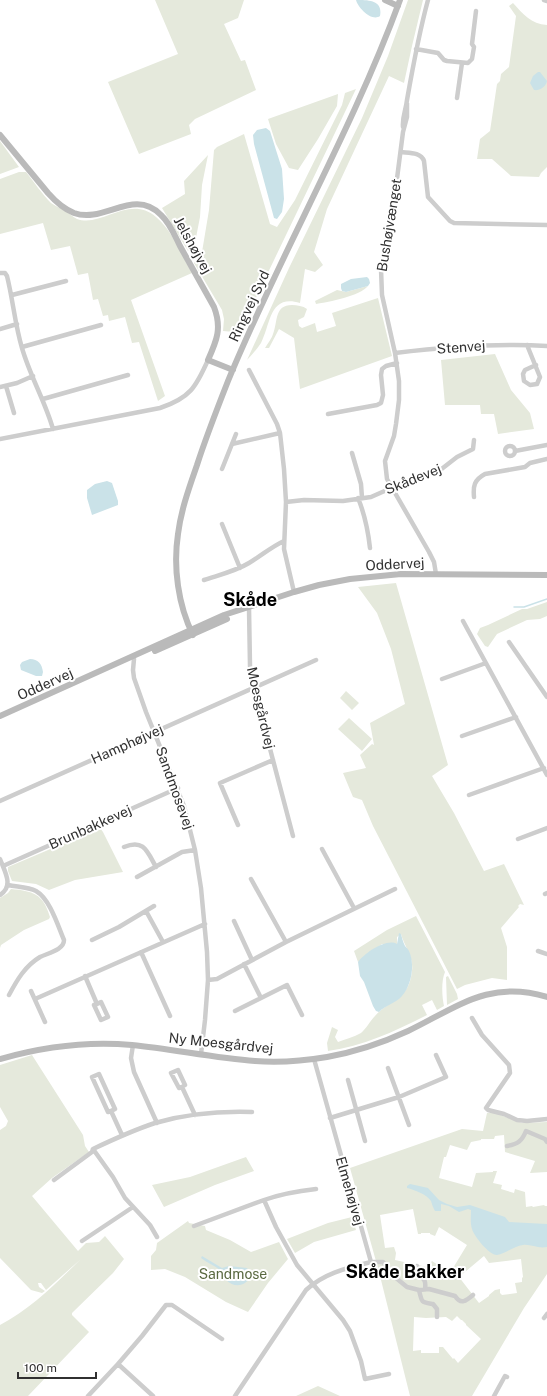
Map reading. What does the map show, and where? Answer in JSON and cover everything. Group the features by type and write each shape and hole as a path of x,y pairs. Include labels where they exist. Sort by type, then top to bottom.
{"street":[{"path":"385,0 399,3"},
{"name":"Bushøjvænget","path":"428,0 416,49 407,103 403,114 401,152 381,269 382,295 397,364 399,400 394,436 385,461 387,479 429,552 434,562 436,574"},
{"name":"Ringvej Syd","path":"192,632 182,603 177,574 176,549 180,522 197,463 233,370 266,296 364,90 399,3"},
{"path":"416,49 437,52 446,60 468,63 472,59 474,47 472,44 476,11"},
{"path":"457,98 462,63"},
{"name":"Jelshøjvej","path":"0,135 56,202 74,213 82,215 95,214 133,204 150,207 161,214 170,227 214,307 218,318 217,338 208,360"},
{"path":"401,152 419,154 422,156 424,161 428,197 450,221 454,223 547,225"},
{"path":"0,273 5,273 7,276 26,362 43,399 53,429"},
{"path":"12,294 66,281"},
{"path":"0,329 18,324"},
{"path":"22,346 101,325"},
{"path":"527,345 536,365 540,374 540,380 535,385 528,384 523,379 523,374 526,370 536,365"},
{"name":"Stenvej","path":"395,353 461,346 547,346"},
{"path":"0,439 160,408 175,403 189,393 198,383 208,360 233,370"},
{"path":"328,414 381,403 383,395 381,375 382,369 386,366 397,364"},
{"path":"249,370 277,424 280,433 286,502 284,541 285,556 294,592"},
{"path":"43,399 128,375"},
{"path":"0,387 33,376"},
{"path":"6,386 14,413"},
{"path":"232,444 280,433"},
{"path":"222,469 236,434"},
{"name":"Skådevej","path":"286,502 311,500 342,501 371,496 414,478 439,471 457,457 474,449 474,440"},
{"path":"515,451 547,445"},
{"path":"352,453 361,484 360,498 368,528 370,548"},
{"path":"474,497 474,484 476,479 480,476 525,467 530,462 547,459"},
{"path":"222,524 240,568"},
{"path":"204,580 249,564 275,545 284,541"},
{"name":"Oddervej","path":"99,673 134,659 192,632 224,615 250,608 294,592 350,579 401,574 547,575"},
{"name":"Moesgårdvej","path":"250,608 250,666 254,688 293,836"},
{"path":"463,621 547,774"},
{"name":"Oddervej","path":"0,716 192,632"},
{"path":"509,642 547,697"},
{"name":"Sandmosevej","path":"134,659 134,678 146,712 178,788 188,819 195,850 205,924 208,980 201,1054"},
{"name":"Hamphøjvej","path":"0,801 316,660"},
{"path":"442,679 486,663"},
{"path":"462,736 516,717"},
{"name":"Moesgårdvej","path":"238,825 220,783 274,760"},
{"path":"469,795 544,768"},
{"name":"Brunbakkevej","path":"3,866 178,788"},
{"path":"518,839 547,828"},
{"path":"124,847 132,844 142,846 146,849 156,866"},
{"path":"322,849 354,908"},
{"name":"Sandmosevej","path":"137,877 182,852 195,850"},
{"path":"0,859 9,882 5,891 0,895"},
{"path":"251,879 286,942"},
{"path":"8,885 31,889 41,895 48,903 64,940 62,947 40,957 26,969 9,995"},
{"path":"208,980 217,979 286,942 395,889"},
{"path":"92,940 119,927 154,906"},
{"path":"146,911 163,942"},
{"path":"234,922 252,960"},
{"path":"35,999 205,924"},
{"path":"538,951 547,954"},
{"path":"141,952 170,1016"},
{"path":"244,964 261,998"},
{"path":"85,976 98,1004"},
{"path":"235,1011 287,985 302,1015"},
{"path":"31,991 45,1022"},
{"name":"Ny Moesgårdvej","path":"0,1059 30,1051 56,1047 102,1044 133,1045 256,1061 294,1062 339,1055 388,1040 460,1004 480,996 506,992 533,994 547,997"},
{"path":"472,1018 482,1035 509,1066 510,1073 486,1108 517,1120 527,1121 547,1119"},
{"path":"133,1045 131,1058 134,1072 156,1123"},
{"path":"330,1118 399,1097 446,1077 436,1055"},
{"name":"Elmehøjvej","path":"314,1059 371,1262"},
{"path":"388,1068 409,1125"},
{"path":"111,1111 115,1109 99,1074 92,1077 108,1112 111,1111 122,1135"},
{"path":"348,1080 365,1141"},
{"path":"182,1087 195,1115"},
{"path":"54,1180 94,1149 122,1135 156,1123 195,1115 229,1112 252,1112"},
{"path":"507,1146 519,1143 526,1131 546,1139"},
{"path":"94,1149 125,1198 150,1225 157,1237"},
{"path":"194,1226 278,1195 316,1189"},
{"path":"264,1200 276,1227 297,1265 343,1320 350,1331 361,1361 365,1379 389,1374"},
{"path":"82,1241 133,1207"},
{"path":"235,1396 306,1290 313,1284 334,1272 371,1262 383,1262 401,1284 419,1290 429,1289 455,1296 457,1300 462,1302 466,1301 473,1295"},
{"path":"417,1266 419,1275 426,1283 425,1289"},
{"path":"419,1290 422,1302 425,1304 433,1304 435,1306 437,1318"},
{"path":"88,1396 118,1364 168,1304 172,1305 222,1339"},
{"path":"118,1364 153,1396"},
{"path":"494,1396 505,1376 507,1377"}],"green space":[{"path":"155,0 244,0 238,18 224,24 241,61 245,60 256,90 195,119 189,125 191,134 139,154 108,82 178,54"},
{"path":"408,0 423,0 404,83 389,76 327,209 314,252 323,265 315,272 305,269 300,303 290,301 282,303 277,307 273,312 261,343 247,360 289,268 362,118 388,56"},
{"path":"513,3 524,15 536,23 547,25 547,167 539,177 511,176 492,159 477,159 480,139 490,131 497,84 500,81 501,74 509,67 516,16 509,6"},
{"path":"356,89 240,331 236,329 234,332 223,331 224,319 222,310 194,263 202,252 209,210 214,150 217,147 244,134 270,224 277,227 295,200 342,105 345,93"},
{"path":"338,94 337,106 298,170 289,168 276,144 268,119"},
{"path":"0,141 19,167 0,174"},
{"path":"208,155 202,185 200,217 194,248 188,251 162,208 185,194 184,181"},
{"path":"19,172 26,172 51,203 65,210 77,219 86,221 126,210 136,209 146,211 156,217 162,222 172,236 192,273 131,300 165,396 158,401 139,342 132,343 125,317 109,321 108,315 103,316 98,299 93,300 88,273 78,275 70,246 51,250 43,223 0,234 0,179"},
{"path":"368,286 358,293 344,298 316,304 315,301 337,290 346,292"},
{"path":"378,298 392,356 300,389 294,338 279,329 269,348 265,348 275,329 279,311 286,306 298,305 307,309 304,317 298,320 299,326 302,328 315,323 317,332 336,326 332,313"},
{"path":"495,354 511,390 530,413 534,429 498,434 494,414 481,414 480,405 445,405 441,360"},
{"path":"396,583 448,765 432,776 454,813 484,871 504,864 524,905 520,904 518,906 519,907 501,928 507,947 507,980 492,978 465,985 457,989 373,826 362,800 353,797 343,773 366,768 360,755 372,744 374,745 370,723 405,704 391,649 377,613 358,587"},
{"path":"547,602 547,616 540,619 527,620 497,634 488,647 485,646 477,634 480,628 522,609 527,609"},
{"path":"346,691 359,703 352,710 340,698"},
{"path":"349,718 372,739 362,751 338,729"},
{"path":"100,828 123,872 75,880 49,890 36,884 12,881 8,867"},
{"path":"11,889 27,891 38,896 44,903 50,917 49,919 24,930 1,945 0,948 0,898"},
{"path":"416,916 445,972 442,989 444,1006 437,1010 432,1000 422,1005 427,1015 415,1021 367,1042 328,1051 327,1043 332,1027 338,1030 335,1037 338,1042 361,1033 381,1010 403,994 410,981 412,961 401,934 397,937 397,944 382,944 358,962 354,951 387,930"},
{"path":"448,976 458,999 447,1005 446,977"},
{"path":"32,1055 83,1135 85,1146 89,1152 52,1178 32,1196 78,1251 86,1243 99,1242 105,1236 124,1259 113,1273 72,1313 72,1315 89,1332 28,1396 0,1396 0,1325 33,1303 81,1259 46,1290 41,1283 38,1283 39,1287 45,1291 42,1293 31,1290 0,1258 0,1130 6,1126 8,1121 0,1107 0,1065"},
{"path":"487,1113 495,1113 522,1123 547,1122 547,1172 530,1173 535,1161 505,1152 504,1135 495,1136 494,1139 481,1139 471,1142 467,1150 450,1145 446,1157 444,1157 439,1178 472,1187 476,1173 497,1171 493,1183 502,1185 501,1189 514,1193 515,1189 525,1192 526,1207 547,1206 547,1274 524,1308 472,1396 410,1396 379,1272 350,1168 462,1129 483,1131","holes":["413,1209 418,1234 430,1233 435,1236 439,1227 467,1245 450,1273 432,1261 427,1267 395,1260 396,1253 394,1247 385,1248 380,1215","484,1256 489,1263 521,1259 523,1277 522,1282 515,1283 517,1293 502,1295 500,1293 500,1289 495,1290 479,1303 459,1277","457,1316 481,1339 458,1363 443,1347 439,1347 439,1353 421,1353 421,1350 413,1351 414,1317 446,1317 452,1321"]},
{"path":"246,1157 254,1171 215,1185 164,1207 152,1185 190,1177"},
{"path":"352,1217 356,1230 314,1242 295,1253 287,1239 328,1223"},
{"name":"Sandmose","path":"188,1221 189,1223 205,1226 206,1230 230,1240 251,1252 279,1242 288,1259 268,1283 248,1312 226,1302 185,1277 165,1269 151,1270 151,1256 156,1250 157,1243"},
{"path":"318,1386 340,1396 296,1396"}],"water":[{"path":"356,0 366,0 377,4 380,11 380,16 369,16 359,7"},
{"path":"540,72 547,81 542,88 534,90 530,83 533,76"},
{"path":"266,128 270,131 282,169 284,199 282,212 277,219 274,218 254,144 253,135 257,130"},
{"path":"367,277 370,283 368,286 346,292 342,291 341,284 351,279"},
{"path":"107,481 112,483 118,505 92,515 87,498 87,490 95,484"},
{"path":"30,659 41,664 43,672 42,676 36,676 21,670 20,665 22,662"},
{"path":"399,933 401,934 404,944 409,950 411,956 412,974 408,986 402,996 379,1012 376,1011 373,1006 364,982 360,976 358,962 376,947 387,943 397,944"},
{"path":"410,1184 428,1188 439,1200 457,1207 470,1205 505,1217 509,1222 547,1224 547,1247 523,1245 497,1255 494,1254 482,1245 473,1232 471,1224 471,1210 468,1209 459,1212 449,1206 441,1204 441,1211 435,1211 431,1201 426,1196 407,1188"},
{"path":"202,1256 222,1268 229,1266 247,1268 251,1275 244,1284 233,1285 226,1280 220,1270 201,1258"}],"waterway":[{"path":"514,607 524,607 547,599"}],"district":[{"name":"Skåde","path":"250,599"},
{"name":"Skåde Bakker","path":"405,1271"}]}
